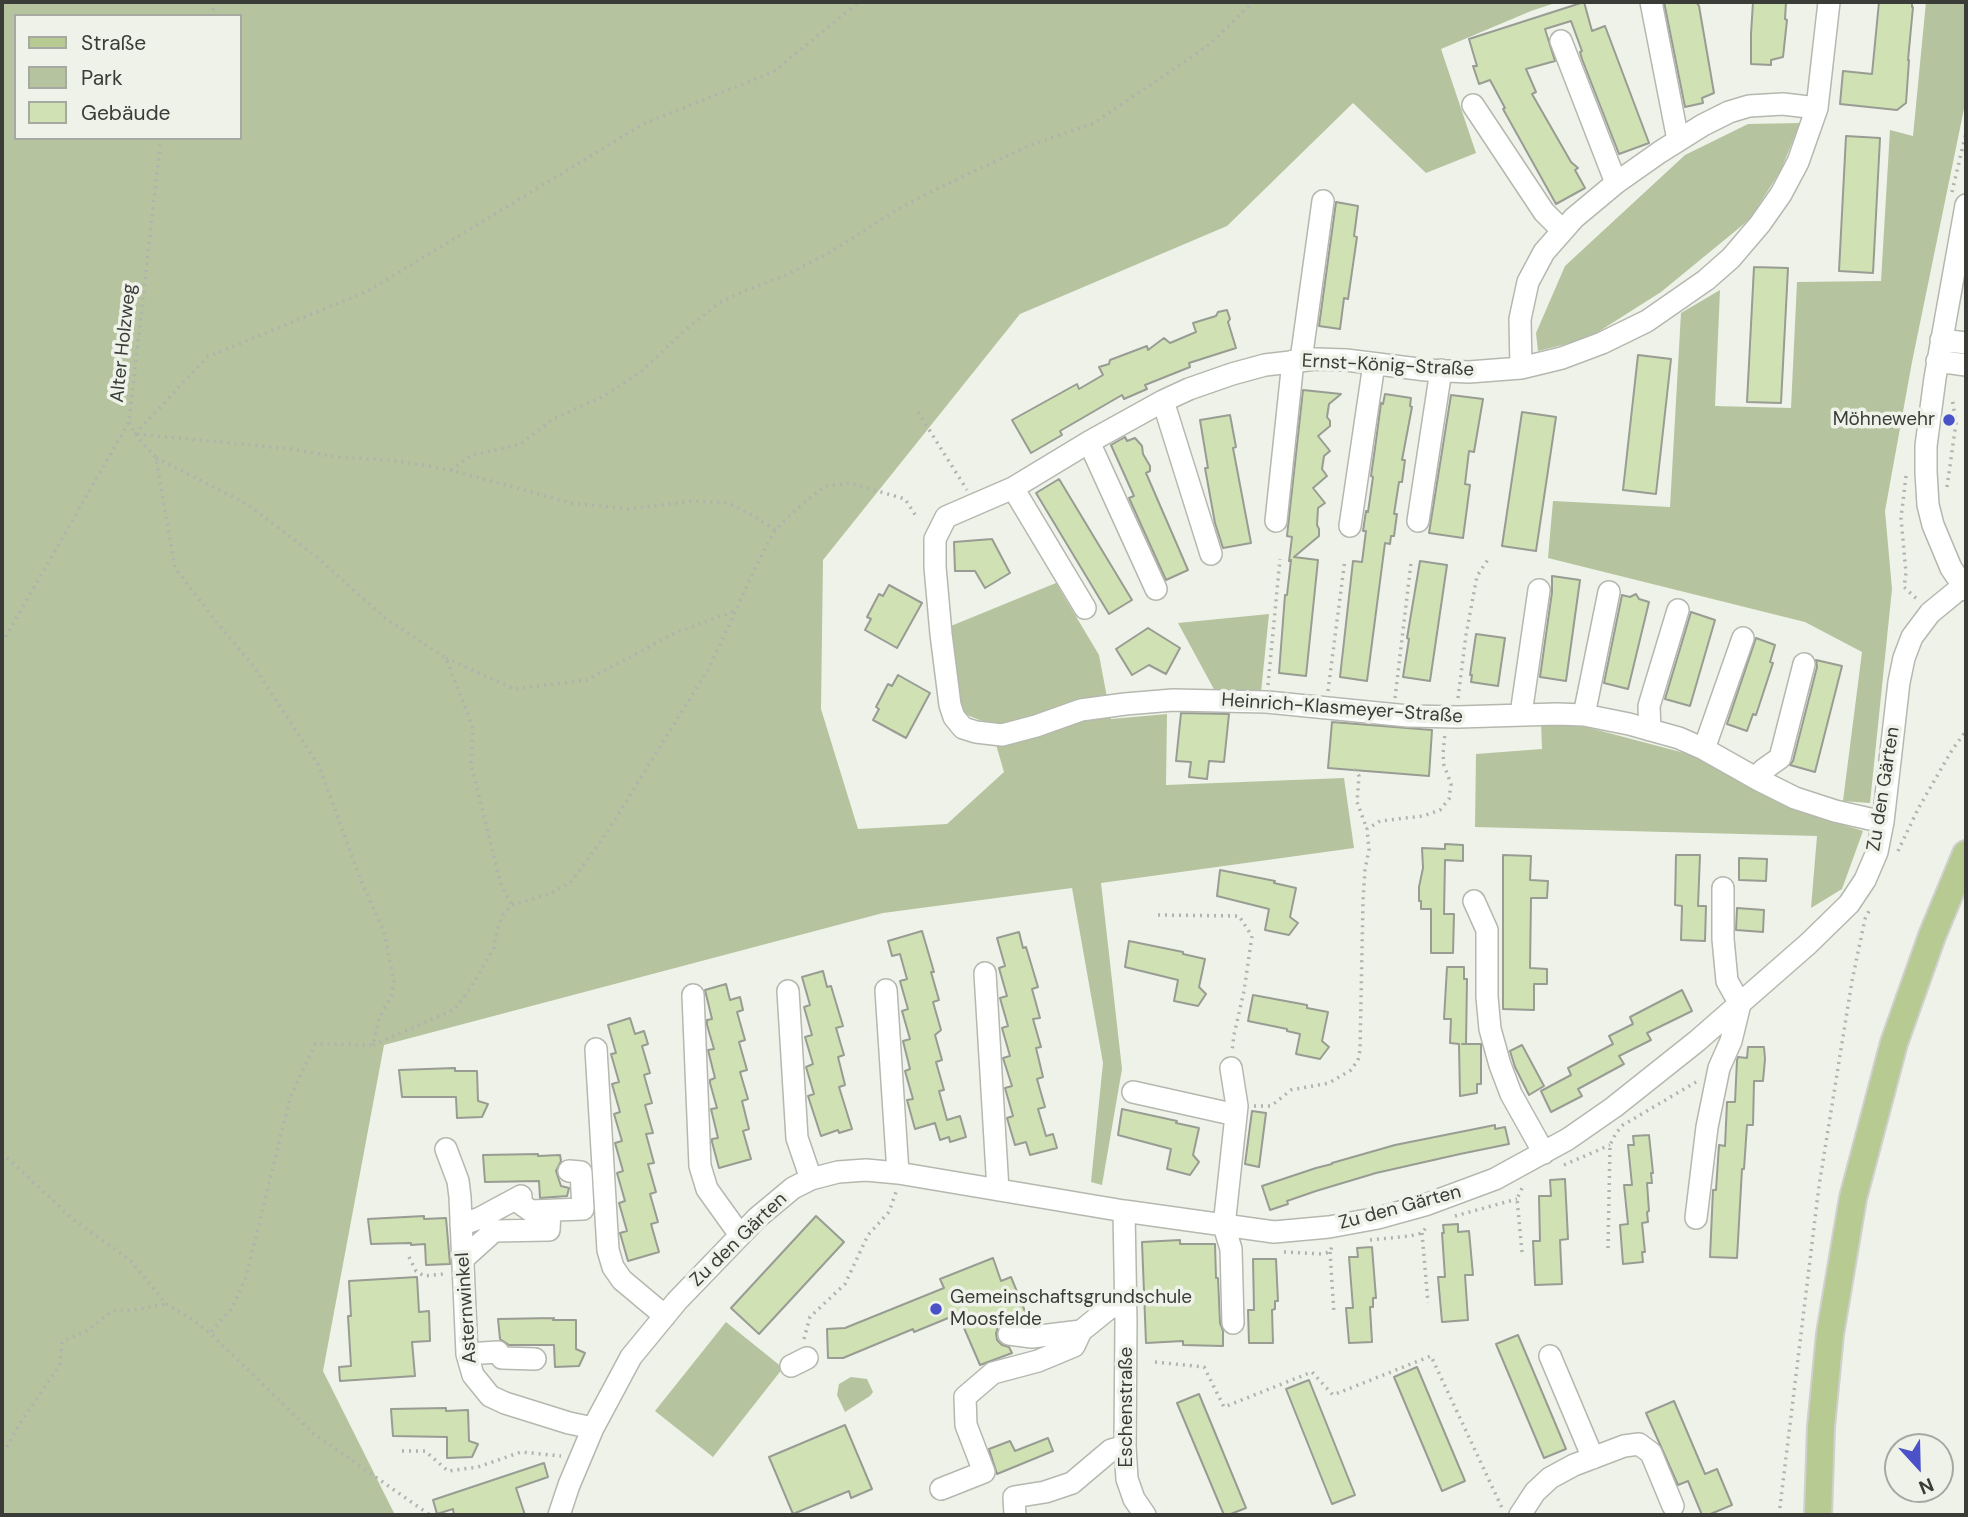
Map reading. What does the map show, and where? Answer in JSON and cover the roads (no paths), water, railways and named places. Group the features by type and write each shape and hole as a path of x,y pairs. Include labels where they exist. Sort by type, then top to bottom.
{"main road":[{"path":"1818,1515 1826,1369 1853,1198 1894,1043 1932,936 1966,854"}],"street":[{"path":"1651,2 1678,140"},
{"name":"Ernst-König-Straße","path":"976,504 1013,488 1163,401 1189,389 1265,365 1297,360 1346,360 1469,372 1521,368 1562,358 1625,333 1681,299 1731,258 1781,194 1798,162 1817,108 1829,2"},
{"path":"1561,41 1616,183"},
{"path":"1521,368 1520,319 1528,282 1544,252 1574,218 1616,183 1678,140 1729,112 1749,106 1783,104 1817,108"},
{"path":"1473,105 1544,212 1562,230"},
{"path":"1276,521 1297,360 1323,201"},
{"path":"1965,588 1951,568 1933,525 1928,505 1926,446 1951,363 1941,340 1966,205"},
{"path":"1941,340 1966,343"},
{"path":"1350,526 1374,364"},
{"path":"1418,521 1441,370"},
{"path":"1163,401 1212,554"},
{"path":"1089,442 1156,589"},
{"path":"1013,488 1085,608"},
{"name":"Heinrich-Klasmeyer-Straße","path":"976,504 946,517 935,539 941,634 950,705 954,718 963,728 1002,735 1081,710 1173,700 1267,702 1452,717 1584,715 1679,738 1795,798 1883,822"},
{"name":"Zu den Gärten","path":"559,1515 593,1428 631,1357 677,1300 757,1218 793,1188 811,1179 838,1172 866,1170 898,1173 1224,1226 1331,1236 1378,1218 1425,1220 1495,1179 1549,1161 1698,1041 1829,925 1849,904 1865,880 1877,852 1904,658 1912,638 1930,613 1965,588"},
{"path":"1521,715 1539,590"},
{"path":"1584,715 1609,592"},
{"path":"1650,730 1649,706 1678,610"},
{"path":"1704,749 1743,638"},
{"path":"1759,780 1763,770 1780,758 1804,664"},
{"path":"1696,1218 1707,1127 1719,1068 1731,1041 1740,1004 1727,981 1723,939 1723,888"},
{"path":"1474,901 1487,930 1490,1029 1500,1065 1511,1094 1549,1161"},
{"path":"985,973 998,1190"},
{"path":"886,990 898,1173"},
{"path":"789,991 797,1138 811,1179"},
{"path":"693,995 700,1166 706,1189 740,1235"},
{"path":"596,1049 608,1250 613,1267 622,1280 665,1316"},
{"path":"1231,1068 1236,1110 1224,1226 1231,1249 1234,1323"},
{"path":"1133,1092 1236,1110"},
{"name":"Asternwinkel","path":"446,1149 458,1181 467,1354 473,1375 490,1396 505,1403 593,1428"},
{"path":"461,1225 521,1196 522,1204 531,1212 583,1209 581,1172 569,1171"},
{"path":"463,1266 494,1231 550,1230 550,1211"},
{"name":"Eschenstraße","path":"1124,1211 1127,1479 1134,1499 1145,1515"},
{"path":"941,1489 984,1472 966,1425 965,1397 993,1373 1038,1361 1074,1346 1081,1331 1126,1299"},
{"path":"1009,1334 1032,1337 1081,1331"},
{"path":"467,1354 498,1352 502,1358 535,1359"},
{"path":"1550,1356 1593,1458"},
{"path":"1520,1515 1535,1492 1550,1478 1593,1458 1625,1446 1639,1444 1651,1453 1673,1506"},
{"path":"1015,1515 1014,1497 1045,1492 1072,1483 1111,1450 1125,1446"}],"place":[{"name":"Möhnewehr","path":"1949,420"},
{"name":"Gemeinschaftsgrundschule Moosfelde","path":"936,1309"}]}
